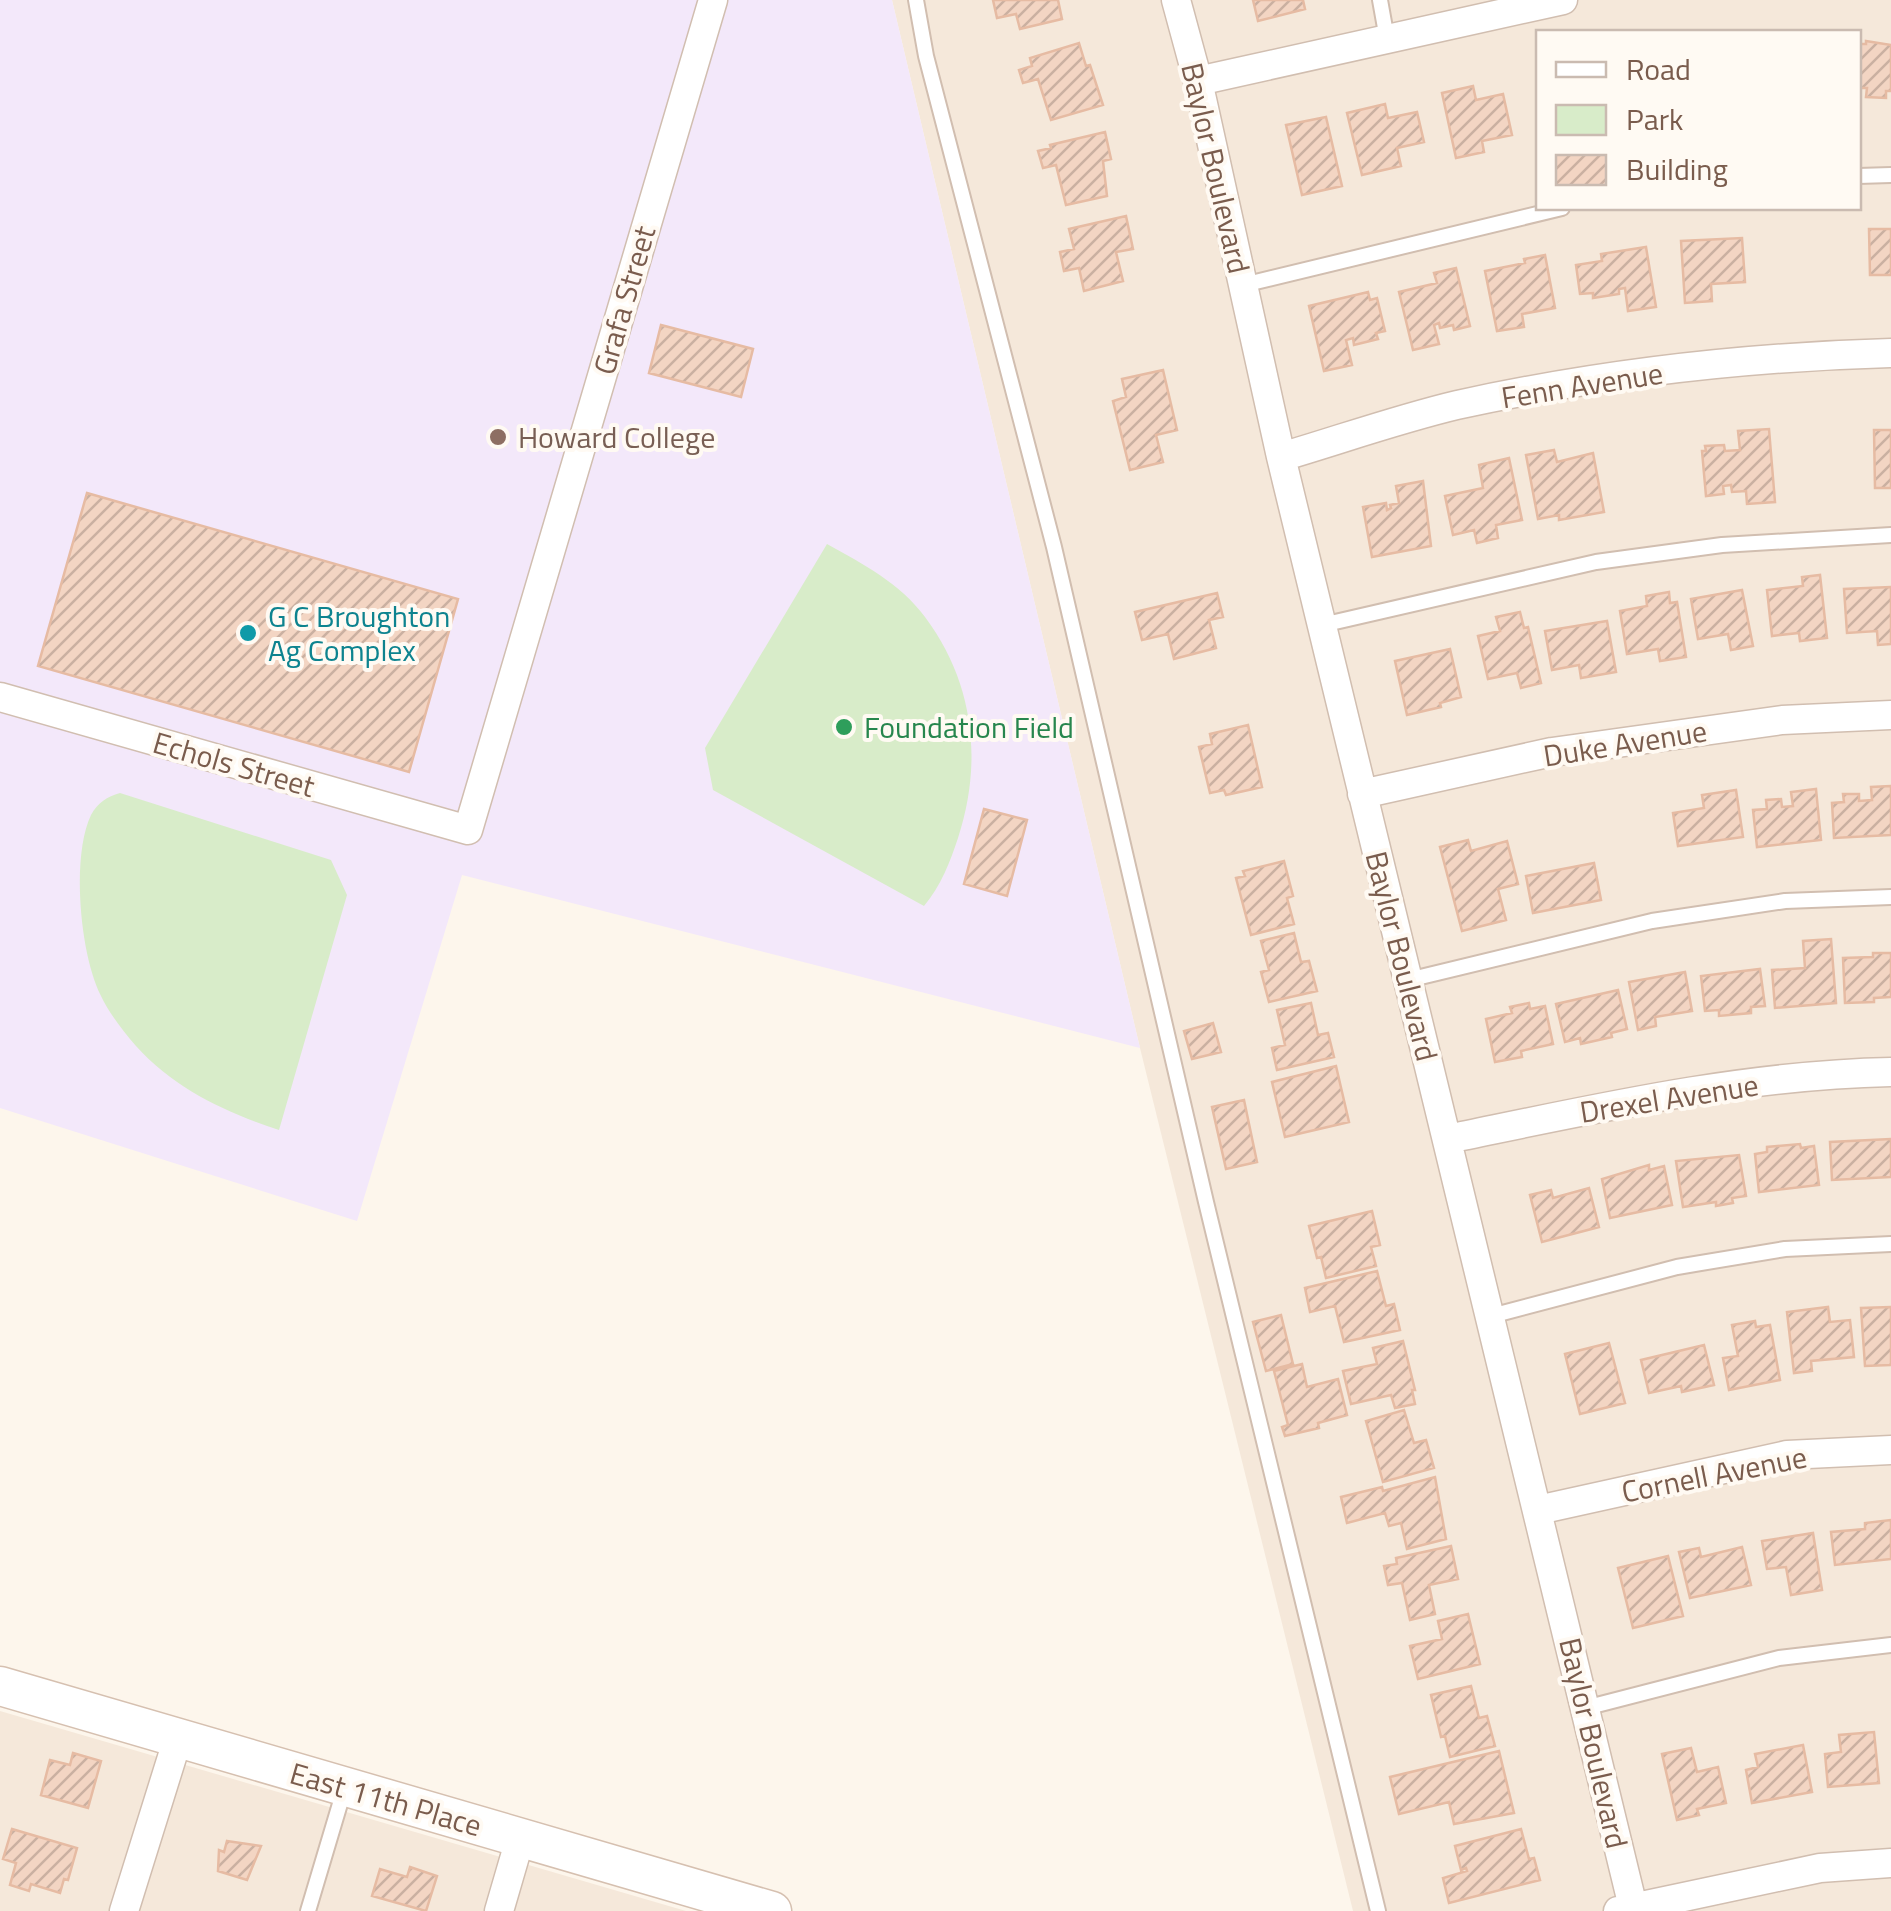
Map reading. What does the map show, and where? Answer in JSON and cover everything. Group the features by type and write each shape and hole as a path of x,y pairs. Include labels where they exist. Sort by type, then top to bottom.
{"street":[{"name":"Grafa Street","path":"468,830 712,0"},
{"name":"Baylor Boulevard","path":"1176,0 1198,80 1281,458 1585,1708 1628,1910"},
{"path":"1198,80 1562,0"},
{"name":"Fenn Avenue","path":"1281,458 1456,406 1597,381 1781,356 1891,353"},
{"name":"Echols Street","path":"0,697 468,830"},
{"name":"Duke Avenue","path":"1362,794 1552,752 1782,720 1891,715"},
{"name":"Drexel Avenue","path":"1448,1140 1657,1096 1837,1073 1891,1072"},
{"name":"Cornell Avenue","path":"1538,1510 1787,1454 1891,1450"},
{"name":"East 11th Place","path":"0,1686 700,1896 772,1911"},
{"path":"124,1911 178,1738"},
{"path":"499,1911 520,1839"},
{"path":"1628,1910 1820,1868 1891,1863"}],"lane":[{"path":"916,0 926,56 1054,547 1378,1911"},
{"path":"1380,0 1387,39"},
{"path":"1861,176 1891,174"},
{"path":"1243,285 1554,210"},
{"path":"1322,626 1596,562 1722,545 1891,535"},
{"path":"1408,980 1652,921 1785,900 1891,897"},
{"path":"1491,1316 1677,1267 1786,1249 1891,1244"},
{"path":"1585,1708 1780,1658 1891,1645"},
{"path":"308,1911 345,1788"}],"shaded area":[{"name":"Howard College","path":"0,0 892,0 1140,1048 462,875 357,1221 0,1108"},
{"path":"892,0 1891,0 1891,1911 1353,1911 1140,1048"},
{"path":"0,1711 686,1911 0,1911"}],"green space":[{"name":"Foundation Field","path":"827,544 880,575 915,605 942,642 964,695 971,752 966,809 948,865 924,906 713,790 705,748"},
{"path":"120,793 331,860 347,895 279,1130 220,1107 167,1075 131,1040 101,996 83,932 81,855 94,810"}],"building":[{"path":"993,0 1058,0 1062,19 1020,29 1016,14 997,18"},
{"path":"1253,0 1303,0 1305,9 1258,21"},
{"path":"1079,43 1103,105 1051,120 1038,79 1023,83 1019,70 1032,66 1030,58"},
{"path":"1861,44 1891,45 1891,91 1886,91 1886,98 1866,97 1867,88 1861,88"},
{"path":"1473,86 1476,100 1503,94 1512,135 1482,141 1484,152 1456,158 1442,93"},
{"path":"1385,104 1388,118 1417,112 1424,142 1397,148 1401,166 1362,175 1347,113"},
{"path":"1326,117 1342,186 1302,195 1286,125"},
{"path":"1105,132 1111,159 1103,161 1107,196 1066,205 1056,165 1043,168 1038,151"},
{"path":"1126,216 1133,249 1116,252 1123,281 1084,291 1079,268 1064,271 1060,252 1074,249 1069,229"},
{"path":"1869,229 1891,229 1891,275 1870,275"},
{"path":"1742,238 1745,282 1711,284 1712,301 1685,303 1681,241"},
{"path":"1646,247 1656,307 1628,311 1625,288 1619,289 1619,294 1593,298 1593,293 1580,294 1576,265 1602,261 1601,254"},
{"path":"1545,255 1555,308 1522,314 1524,327 1497,331 1485,271"},
{"path":"1456,268 1470,326 1454,330 1453,325 1434,325 1439,344 1413,350 1399,292 1437,283 1434,273"},
{"path":"1368,292 1370,300 1377,298 1385,331 1376,333 1378,339 1354,345 1353,338 1346,340 1352,365 1324,371 1309,306"},
{"path":"661,325 753,349 741,397 649,373"},
{"path":"1163,370 1177,430 1156,435 1163,462 1130,470 1113,401 1126,397 1122,379"},
{"path":"1769,429 1775,502 1747,504 1746,491 1732,492 1731,485 1723,486 1724,494 1706,496 1702,451 1706,451 1705,446 1724,445 1725,451 1740,450 1738,431"},
{"path":"1874,430 1891,430 1891,488 1875,488"},
{"path":"1554,450 1557,462 1593,453 1604,512 1559,520 1559,515 1538,519 1526,455"},
{"path":"1509,458 1522,520 1496,525 1498,538 1477,543 1474,530 1453,535 1445,496 1483,488 1479,465"},
{"path":"1423,481 1431,546 1372,557 1363,507 1386,503 1387,510 1399,503 1396,486"},
{"name":"G C Broughton Ag Complex","path":"87,493 458,599 409,772 38,666"},
{"path":"1820,575 1827,638 1800,641 1799,633 1772,636 1767,590 1803,586 1802,577"},
{"path":"1891,587 1891,644 1878,645 1877,631 1847,633 1844,589"},
{"path":"1742,590 1753,646 1731,650 1728,634 1698,639 1691,599"},
{"path":"1669,592 1670,603 1677,602 1686,657 1660,661 1658,649 1627,654 1620,611 1647,606 1646,596"},
{"path":"1217,593 1223,617 1209,620 1216,648 1174,659 1168,634 1142,640 1135,612"},
{"path":"1520,612 1524,628 1528,627 1541,683 1521,688 1517,673 1488,679 1478,636 1500,631 1496,617"},
{"path":"1607,621 1616,672 1581,678 1579,665 1552,670 1545,631"},
{"path":"1450,649 1461,697 1440,703 1441,707 1407,715 1395,661"},
{"path":"1248,725 1262,787 1226,795 1224,790 1210,793 1199,747 1212,744 1210,734"},
{"path":"1891,786 1891,835 1834,838 1832,803 1844,802 1843,794 1859,794 1859,801 1872,800 1871,787"},
{"path":"1816,789 1821,840 1757,847 1753,810 1767,809 1766,800 1781,799 1782,807 1793,806 1791,792"},
{"path":"1736,790 1743,837 1678,846 1673,813 1704,808 1702,795"},
{"path":"984,809 1027,820 1007,896 964,884"},
{"path":"1468,840 1471,851 1507,841 1518,884 1498,889 1506,920 1462,931 1440,847"},
{"path":"1284,861 1293,896 1287,898 1294,924 1251,935 1236,878 1245,876 1243,871"},
{"path":"1594,863 1601,900 1533,913 1526,876"},
{"path":"1294,933 1301,962 1309,961 1317,991 1269,1002 1261,972 1269,970 1261,941"},
{"path":"1831,939 1836,1003 1775,1008 1772,970 1805,968 1803,941"},
{"path":"1873,953 1891,953 1891,997 1845,1003 1843,958 1873,957"},
{"path":"1760,969 1765,1006 1751,1007 1751,1013 1719,1016 1719,1010 1705,1011 1701,976"},
{"path":"1685,972 1692,1011 1655,1017 1656,1026 1638,1030 1629,982"},
{"path":"1618,990 1627,1029 1581,1044 1580,1038 1565,1042 1556,1004"},
{"path":"1311,1003 1318,1035 1328,1033 1334,1057 1277,1070 1272,1048 1285,1045 1277,1010"},
{"path":"1529,1003 1530,1009 1545,1006 1553,1044 1521,1051 1522,1057 1495,1062 1486,1019 1512,1013 1510,1007"},
{"path":"1213,1023 1221,1052 1192,1059 1184,1031"},
{"path":"1336,1066 1349,1122 1285,1137 1272,1082"},
{"path":"1244,1100 1257,1162 1226,1169 1212,1107"},
{"path":"1891,1139 1891,1177 1832,1180 1830,1142"},
{"path":"1800,1144 1801,1148 1814,1146 1819,1185 1759,1192 1755,1154 1767,1152 1767,1147"},
{"path":"1739,1155 1746,1196 1716,1206 1716,1202 1683,1207 1676,1161"},
{"path":"1649,1165 1649,1170 1664,1166 1672,1205 1610,1218 1602,1179"},
{"path":"1589,1188 1599,1227 1542,1242 1530,1195 1551,1190 1553,1198"},
{"path":"1372,1211 1380,1245 1371,1247 1376,1266 1326,1278 1309,1226"},
{"path":"1377,1271 1386,1306 1394,1304 1400,1330 1344,1342 1335,1306 1310,1312 1305,1288"},
{"path":"1828,1307 1830,1322 1850,1320 1854,1357 1811,1361 1812,1371 1794,1373 1787,1312"},
{"path":"1891,1307 1891,1365 1865,1366 1861,1308"},
{"path":"1281,1315 1293,1364 1266,1371 1253,1322"},
{"path":"1755,1321 1756,1327 1770,1325 1780,1380 1729,1390 1723,1358 1738,1356 1732,1325"},
{"path":"1403,1341 1415,1404 1395,1408 1391,1395 1351,1404 1343,1371 1377,1364 1373,1348"},
{"path":"1609,1343 1625,1403 1580,1414 1565,1354"},
{"path":"1704,1345 1714,1385 1682,1392 1681,1386 1649,1393 1641,1360"},
{"path":"1302,1364 1307,1387 1338,1379 1347,1415 1318,1423 1319,1428 1285,1436 1282,1427 1288,1425 1274,1371"},
{"path":"1404,1410 1414,1443 1426,1440 1434,1468 1383,1482 1366,1421"},
{"path":"1435,1477 1446,1539 1407,1549 1401,1523 1389,1526 1385,1513 1347,1523 1341,1497"},
{"path":"1891,1520 1891,1559 1835,1565 1831,1532 1865,1529 1865,1523"},
{"path":"1813,1533 1822,1590 1791,1595 1786,1567 1767,1569 1762,1541"},
{"path":"1451,1546 1458,1579 1429,1585 1435,1614 1410,1620 1402,1583 1388,1585 1384,1566 1397,1564 1396,1558"},
{"path":"1742,1547 1751,1585 1690,1598 1679,1552 1699,1548 1701,1557"},
{"path":"1668,1556 1683,1616 1633,1628 1618,1568"},
{"path":"1468,1614 1480,1664 1418,1679 1410,1646 1442,1639 1438,1621"},
{"path":"1471,1686 1479,1718 1487,1716 1495,1746 1450,1757 1431,1695"},
{"path":"1874,1732 1879,1783 1828,1787 1825,1754 1841,1752 1839,1735"},
{"path":"1803,1745 1812,1792 1752,1803 1746,1770 1758,1767 1755,1754"},
{"path":"1691,1748 1697,1772 1718,1767 1726,1803 1697,1809 1699,1815 1677,1820 1662,1754"},
{"path":"1499,1751 1514,1813 1454,1824 1449,1802 1399,1814 1390,1777"},
{"path":"73,1753 101,1761 88,1808 41,1795 50,1760 70,1765"},
{"path":"12,1829 77,1848 60,1893 31,1884 29,1891 10,1885 16,1863 3,1859"},
{"path":"1521,1829 1540,1880 1449,1903 1443,1878 1467,1871 1461,1870 1455,1846"},
{"path":"227,1841 261,1846 247,1880 218,1871 219,1850 224,1852"},
{"path":"410,1867 437,1876 426,1911 372,1896 380,1869 407,1877"}],"place":[{"name":"Howard College","path":"498,437"},
{"name":"G C Broughton Ag Complex","path":"248,633"},
{"name":"Foundation Field","path":"844,727"}]}
